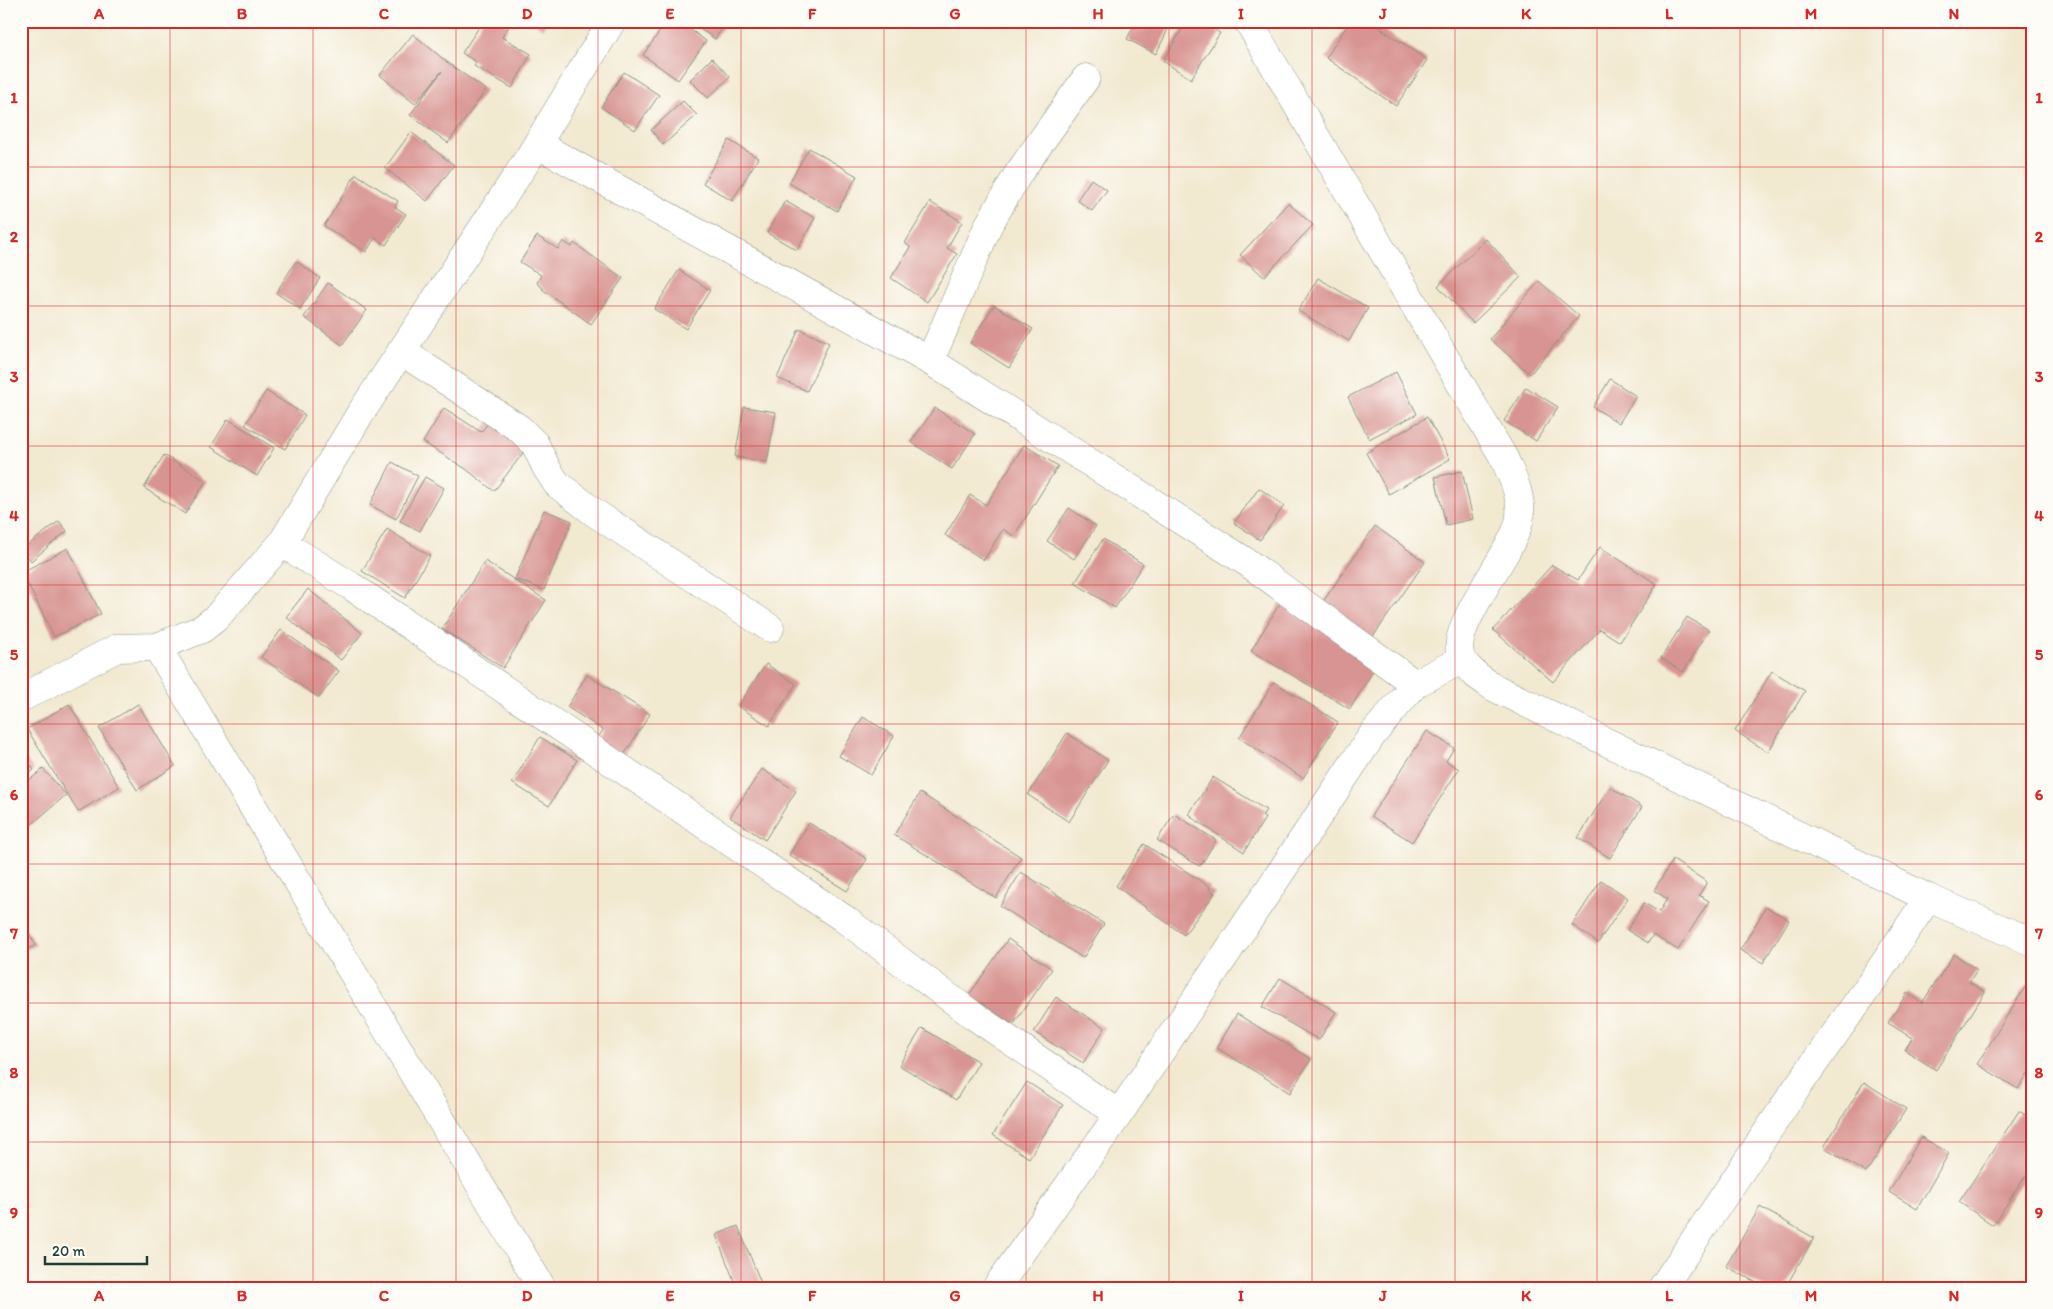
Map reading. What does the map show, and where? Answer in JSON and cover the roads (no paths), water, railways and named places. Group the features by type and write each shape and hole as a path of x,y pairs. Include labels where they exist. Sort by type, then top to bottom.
{"street":[{"path":"21,698 117,648 157,647 202,629 216,618 282,543 360,414 537,144 612,21"},
{"path":"1248,21 1504,458 1519,495 1520,518 1508,548 1473,604 1460,642 1461,660 1478,677 1495,688 1928,898 2032,942"},
{"path":"930,362 988,226 1018,174 1086,78"},
{"path":"537,144 930,362 1248,563 1415,684"},
{"path":"401,351 520,428 535,444 547,469 557,484 594,513 770,628"},
{"path":"282,543 360,592 843,918 974,1016 1119,1114"},
{"path":"157,647 542,1288"},
{"path":"996,1288 1119,1114 1373,734 1415,684 1461,660"},
{"path":"1662,1288 1928,898"}]}
